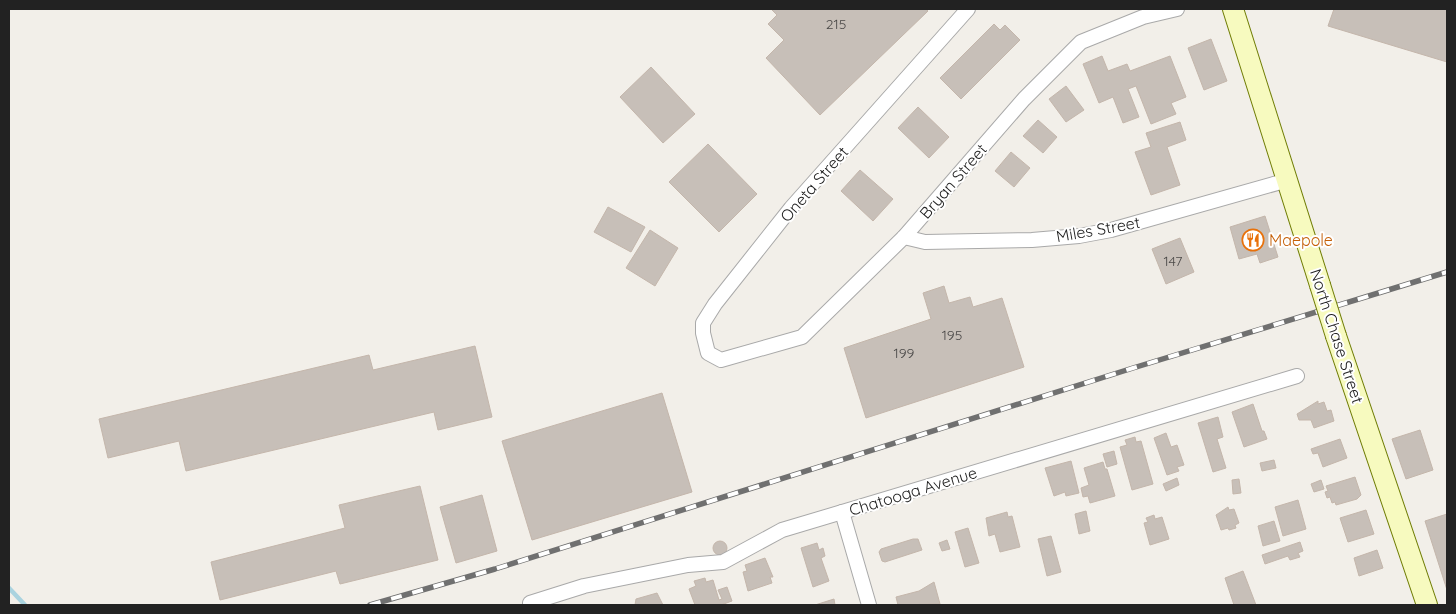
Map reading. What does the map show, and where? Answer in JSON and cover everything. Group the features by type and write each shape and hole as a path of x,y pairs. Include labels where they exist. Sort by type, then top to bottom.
{"main road":[{"name":"North Chase Street","path":"1233,9 1336,336 1427,605"}],"street":[{"name":"Oneta Street","path":"730,358 721,360 708,353 705,344 703,323 714,304 791,208 968,9"},
{"name":"Bryan Street","path":"730,358 802,336 904,237 1024,99 1081,42 1143,17 1177,9"},
{"name":"Miles Street","path":"904,237 925,242 1032,240 1078,236 1111,230 1288,180"},
{"name":"Chatooga Avenue","path":"531,604 584,586 688,565 723,562 782,530 1297,376"},
{"path":"842,512 869,605"}],"building":[{"path":"771,9 926,9 928,11 820,115 766,58 784,40 768,24 777,15"},
{"path":"1334,9 1447,9 1447,62 1328,26"},
{"path":"994,24 1000,30 1005,25 1020,40 961,99 940,78"},
{"path":"1211,39 1227,81 1204,90 1188,48"},
{"path":"1102,56 1108,71 1127,64 1130,71 1170,56 1186,97 1171,103 1176,114 1151,124 1136,86 1128,89 1139,117 1123,123 1113,97 1099,103 1083,64"},
{"path":"651,67 695,114 663,143 620,97"},
{"path":"1066,86 1084,110 1066,122 1049,99"},
{"path":"918,107 949,137 929,158 898,128"},
{"path":"1038,120 1057,137 1043,153 1023,136"},
{"path":"1180,122 1186,140 1167,147 1180,185 1151,195 1135,152 1151,147 1146,133"},
{"path":"708,144 757,194 719,232 669,182"},
{"path":"1011,152 1030,168 1014,187 995,171"},
{"path":"860,170 893,199 873,221 841,191"},
{"path":"608,207 645,227 631,252 594,232"},
{"name":"Maepole","path":"1265,216 1278,257 1260,263 1257,254 1239,259 1230,227"},
{"path":"650,230 678,248 655,286 626,268"},
{"path":"1180,238 1194,272 1166,284 1152,249"},
{"path":"944,286 949,303 970,297 973,307 1002,298 1024,367 866,418 844,348 931,319 923,293"},
{"path":"475,346 492,417 438,430 434,412 186,471 179,441 108,458 99,419 369,355 373,370"},
{"path":"662,393 692,492 532,540 502,441"},
{"path":"1318,401 1318,404 1324,402 1327,411 1331,410 1334,421 1314,428 1311,420 1299,420 1297,414"},
{"path":"1253,404 1262,431 1264,431 1267,439 1244,447 1232,412"},
{"path":"1218,417 1223,437 1217,439 1226,468 1213,472 1198,423"},
{"path":"1420,430 1433,470 1406,479 1392,439"},
{"path":"1166,433 1171,447 1177,445 1184,465 1177,467 1179,471 1167,475 1154,438"},
{"path":"1135,437 1136,442 1141,441 1153,484 1132,490 1120,447 1127,445 1125,440"},
{"path":"1340,439 1347,458 1323,467 1318,453 1313,454 1311,449"},
{"path":"1114,451 1117,464 1107,467 1103,454"},
{"path":"1274,460 1276,468 1262,471 1260,463"},
{"path":"1071,461 1079,493 1066,496 1065,492 1054,496 1045,468"},
{"path":"1103,462 1115,496 1090,503 1088,496 1083,497 1081,488 1089,485 1084,468"},
{"path":"1355,477 1361,495 1357,499 1336,505 1335,502 1332,503 1330,497 1327,498 1325,492 1328,491 1326,486"},
{"path":"1177,478 1179,485 1166,491 1163,484"},
{"path":"1239,479 1241,493 1233,494 1232,480"},
{"path":"1321,480 1324,489 1314,492 1311,484"},
{"path":"420,486 438,560 340,584 336,571 220,600 211,562 345,528 339,505"},
{"path":"482,495 497,551 456,563 440,507"},
{"path":"1298,500 1306,529 1283,536 1275,507"},
{"path":"1228,507 1229,510 1234,509 1239,523 1235,525 1236,528 1221,530 1216,515"},
{"path":"1366,510 1374,534 1348,542 1340,518"},
{"path":"1086,511 1090,531 1079,534 1075,514"},
{"path":"1007,512 1008,517 1012,516 1020,547 1000,552 995,534 989,536 986,518"},
{"path":"1447,514 1447,590 1425,521"},
{"path":"1154,515 1155,519 1162,517 1169,539 1150,545 1144,523 1148,522 1146,518"},
{"path":"1274,521 1280,541 1263,546 1258,526"},
{"path":"968,528 979,563 965,567 955,532"},
{"path":"1051,536 1061,572 1047,576 1038,539"},
{"path":"918,539 922,550 885,562 882,561 879,552 881,549"},
{"path":"947,540 950,549 942,551 939,543"},
{"path":"717,541 723,541 727,548 723,555 717,555 713,551 713,545"},
{"path":"1300,542 1303,551 1298,553 1300,557 1290,560 1288,556 1265,564 1262,555"},
{"path":"817,543 819,550 823,548 825,556 821,558 829,581 813,587 801,548"},
{"path":"1377,550 1383,568 1359,576 1354,558"},
{"path":"765,558 773,577 770,577 772,583 748,591 743,572 747,571 745,565"},
{"path":"1243,571 1256,605 1234,605 1225,578"},
{"path":"705,578 706,582 713,580 719,600 722,599 718,590 727,587 732,601 721,605 695,605 689,589 696,586 694,581"},
{"path":"934,582 940,604 898,605 896,597 919,591"},
{"path":"657,593 663,605 635,605 636,599"},
{"path":"834,599 835,605 815,605"}],"waterway":[{"path":"9,588 25,605"}],"railway":[{"path":"370,605 495,569 1133,368 1447,272"}],"place":[{"name":"Maepole","path":"1253,240"}]}
